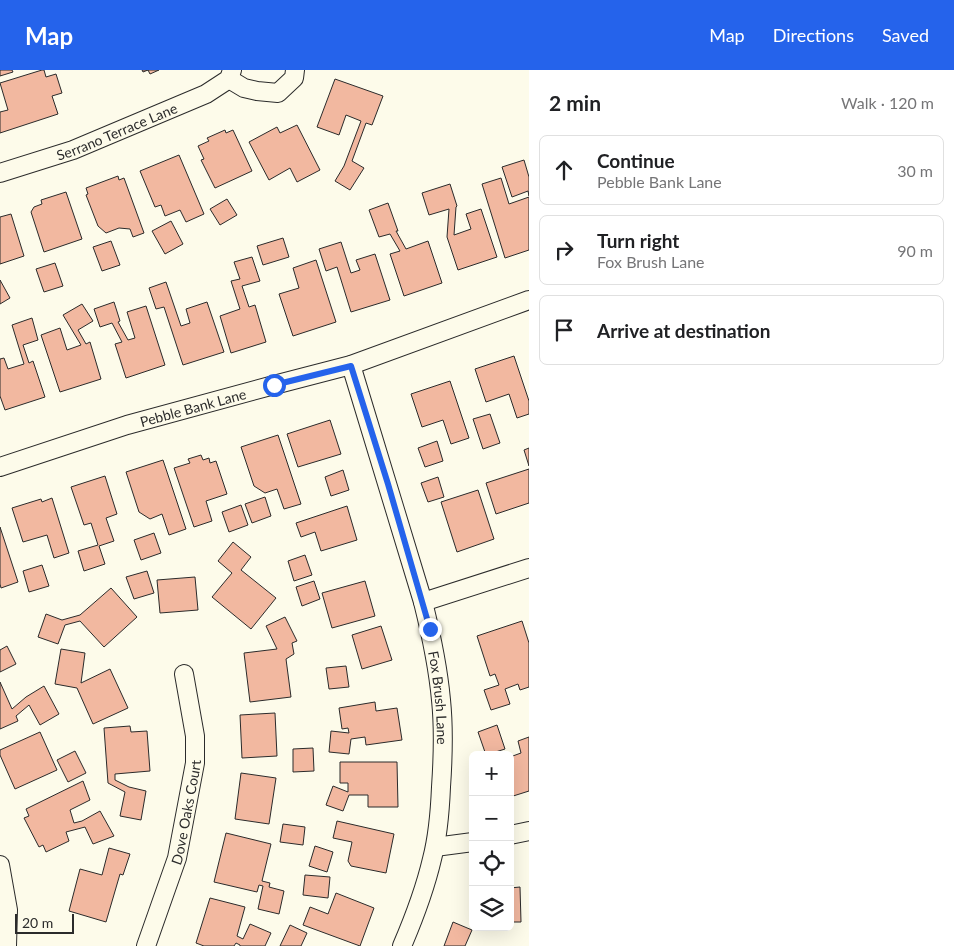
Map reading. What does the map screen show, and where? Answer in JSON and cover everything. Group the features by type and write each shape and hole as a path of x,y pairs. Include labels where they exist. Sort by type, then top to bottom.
{"street":[{"name":"Serrano Terrace Lane","path":"0,173 73,150 206,94 231,74 244,88 278,93 294,74"},
{"name":"Pebble Bank Lane","path":"0,468 127,425 351,366 529,300"},
{"name":"Fox Brush Lane","path":"351,366 423,602 438,670 441,701 443,753 440,804 434,847 418,907 402,946"},
{"path":"423,602 529,568"},
{"name":"Dove Oaks Court","path":"146,946 177,858 195,763 195,736 184,674"},
{"path":"514,834 529,831"},
{"path":"434,847 469,843"},
{"path":"0,865 8,910 7,946"}],"building":[{"path":"0,70 12,70 13,72 0,76"},
{"path":"44,70 46,77 56,74 62,93 52,96 58,114 0,133 0,112 8,110 0,83"},
{"path":"148,70 159,70 150,74"},
{"path":"335,79 383,96 372,125 366,123 352,161 364,168 350,190 335,181 344,166 361,121 346,115 339,135 317,127"},
{"path":"297,125 320,170 297,182 290,168 269,180 249,142 277,127 280,133"},
{"path":"225,130 226,133 233,130 252,171 215,188 201,160 204,159 198,146 209,141 207,138"},
{"path":"179,155 204,214 186,222 180,210 165,216 161,205 155,207 140,171"},
{"path":"524,160 529,177 529,196 528,191 512,197 502,167"},
{"path":"118,176 119,180 124,178 144,233 133,237 130,229 119,228 106,233 98,226 86,195 88,194 86,188"},
{"path":"501,178 509,204 529,197 529,250 505,258 482,184"},
{"path":"450,184 457,206 454,235 471,229 466,214 481,209 497,257 458,270 447,237 449,209 429,215 422,193"},
{"path":"66,192 82,239 44,252 31,212 34,207 42,204 41,200"},
{"path":"227,199 237,215 220,225 210,209"},
{"path":"388,203 398,231 396,231 406,249 428,241 442,283 404,296 390,254 400,251 390,234 379,237 369,210"},
{"path":"11,214 24,256 0,264 0,217"},
{"path":"171,221 183,244 165,254 152,231"},
{"path":"283,238 289,257 263,265 257,246"},
{"path":"111,241 120,265 102,271 93,247"},
{"path":"341,242 351,273 360,270 356,260 375,254 390,300 351,312 337,267 326,271 319,249"},
{"path":"252,257 260,281 242,286 249,307 255,305 266,342 231,353 220,316 240,309 231,281 240,279 234,262"},
{"path":"316,260 336,322 293,336 279,294 299,288 293,268"},
{"path":"55,263 63,286 44,292 36,269"},
{"path":"0,280 10,298 0,304"},
{"path":"166,282 181,326 190,323 186,309 207,302 224,352 183,365 164,307 156,309 149,288"},
{"path":"114,302 120,321 118,322 128,340 135,338 127,312 146,306 165,365 126,378 115,344 122,342 112,323 100,327 94,309"},
{"path":"82,304 93,321 78,330 86,344 90,342 101,379 60,392 41,335 60,328 67,350 81,345 63,315"},
{"path":"32,318 38,340 23,345 29,363 33,361 45,397 5,410 0,396 0,359 4,358 8,369 24,364 12,325"},
{"path":"514,356 529,401 529,414 517,418 509,394 486,402 475,369"},
{"path":"450,381 469,438 451,444 443,420 422,427 411,394"},
{"path":"490,414 500,443 483,449 473,419"},
{"path":"330,420 341,454 298,467 287,434"},
{"path":"278,435 301,504 284,509 277,489 265,493 254,486 241,447"},
{"path":"437,441 443,461 425,467 418,448"},
{"path":"529,448 529,466 524,450"},
{"path":"201,455 203,460 209,458 210,463 216,461 227,494 206,501 212,521 194,527 174,468 190,463 188,459"},
{"path":"163,460 186,529 169,535 162,514 150,519 139,512 126,472"},
{"path":"529,469 529,503 496,514 486,483"},
{"path":"343,470 349,490 331,496 325,477"},
{"path":"105,476 117,514 106,518 114,541 99,546 105,564 84,571 78,551 98,545 91,523 84,525 71,487"},
{"path":"438,477 444,497 428,502 421,483"},
{"path":"478,490 494,539 457,552 441,502"},
{"path":"265,497 271,516 252,523 245,504"},
{"path":"52,498 69,553 54,558 47,535 23,542 12,508 41,499 42,502"},
{"path":"241,505 248,525 229,532 222,512"},
{"path":"347,506 357,540 321,551 315,532 301,537 296,523"},
{"path":"0,527 18,582 1,588 0,584"},
{"path":"154,533 161,553 141,560 134,540"},
{"path":"233,542 251,557 241,570 276,598 251,629 212,597 232,573 218,561"},
{"path":"305,555 312,575 294,581 288,561"},
{"path":"42,565 49,586 29,592 23,571"},
{"path":"147,571 154,593 134,599 126,577"},
{"path":"195,577 198,610 160,613 157,580"},
{"path":"314,581 320,599 302,606 296,587"},
{"path":"365,581 375,616 332,628 322,593"},
{"path":"111,588 137,617 104,647 80,621 65,625 58,644 38,637 46,614 62,620 80,615"},
{"path":"285,617 297,641 292,643 294,654 286,659 291,697 250,702 244,653 277,649 266,626"},
{"path":"522,621 529,643 529,687 520,690 518,684 505,689 510,704 491,710 484,690 499,685 495,674 490,676 477,636"},
{"path":"381,626 392,660 362,669 352,635"},
{"path":"7,646 16,664 0,672 0,650"},
{"path":"61,649 85,653 81,683 110,669 128,708 93,724 77,688 55,684"},
{"path":"346,666 349,687 329,689 326,668"},
{"path":"0,682 12,709 26,697 44,686 59,714 40,725 29,705 16,716 18,721 0,729"},
{"path":"375,702 376,711 397,708 402,740 366,745 365,737 351,739 349,754 329,752 331,731 349,733 348,728 342,729 339,708"},
{"path":"275,713 277,756 242,758 240,715"},
{"path":"497,725 505,749 485,751 478,732"},
{"path":"130,726 131,732 147,731 150,771 115,774 115,780 129,787 146,791 141,820 120,816 125,792 108,783 104,728"},
{"path":"40,732 57,770 15,789 0,755 0,750"},
{"path":"529,737 529,791 514,796 514,756 521,753 518,741"},
{"path":"313,748 314,771 293,772 293,749"},
{"path":"75,751 86,773 68,782 57,760"},
{"path":"340,762 397,762 398,807 368,807 368,795 349,795 343,811 326,805 333,786 348,792 348,783 340,783"},
{"path":"241,773 276,778 269,824 235,819"},
{"path":"83,781 90,800 70,810 74,823 82,821 100,811 114,836 93,844 85,827 66,832 69,841 46,852 43,845 39,847 24,818 29,816 26,809"},
{"path":"337,821 394,834 386,873 351,866 348,861 352,842 333,838"},
{"path":"283,824 305,827 303,845 280,842"},
{"path":"226,833 271,844 262,881 270,883 269,887 284,891 279,914 258,909 263,886 259,885 257,892 214,882"},
{"path":"315,846 333,852 327,872 309,866"},
{"path":"109,848 130,854 123,875 120,874 106,922 69,911 80,869 102,875"},
{"path":"305,875 330,877 328,898 303,895"},
{"path":"520,887 521,922 514,922 514,888"},
{"path":"336,893 374,908 360,946 303,925 310,907 328,914"},
{"path":"210,898 245,907 237,936 243,939 250,924 271,933 265,946 240,946 236,943 234,946 204,946 196,943"},
{"path":"453,922 472,931 465,946 444,946"},
{"path":"290,925 307,933 301,946 280,946"}],"route":[{"path":"274,385 351,366 430,629"}]}
